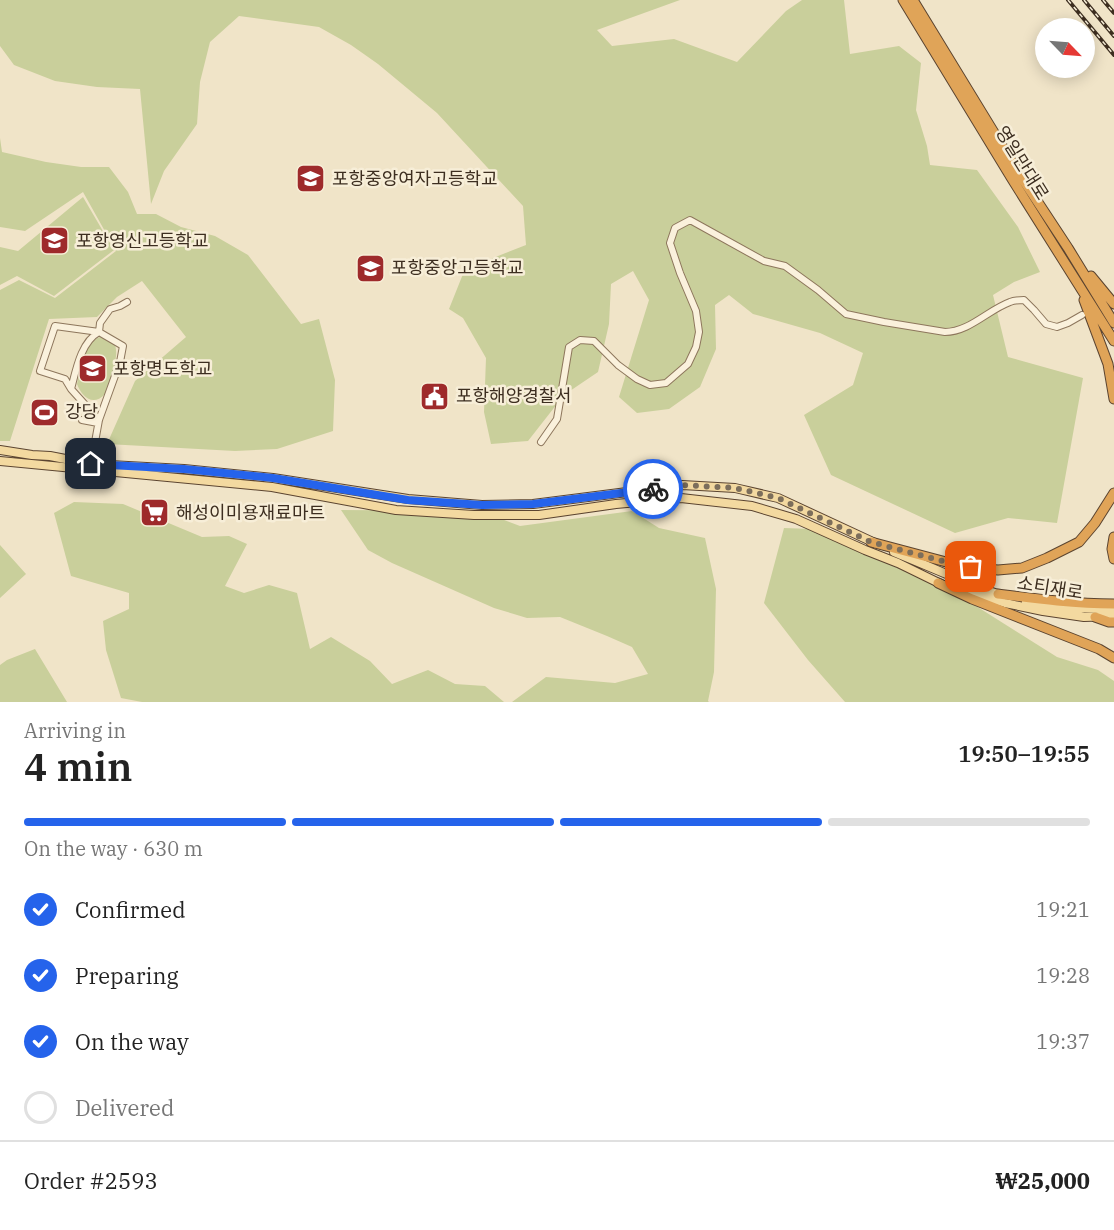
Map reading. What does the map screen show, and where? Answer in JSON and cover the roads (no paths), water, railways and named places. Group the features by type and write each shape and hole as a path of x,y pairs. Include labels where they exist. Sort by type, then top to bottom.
{"highway":[{"name":"영일만대로","path":"903,0 1114,341"},
{"name":"영일만대로","path":"913,0 1114,323"},
{"path":"1068,248 1113,298"},
{"path":"1075,278 1108,364 1114,399"},
{"path":"871,542 965,567 998,570 1022,568 1079,542 1114,494"},
{"path":"1114,537 1112,549 1114,559"},
{"path":"938,583 972,599 1098,649 1114,658"},
{"path":"998,594 1114,606"},
{"path":"1095,617 1114,622"}],"main road":[{"name":"소티재로","path":"0,450 91,464 184,469 273,478 408,500 482,505 533,504 682,485 735,488 778,498 871,542 998,594"},
{"name":"소티재로","path":"0,461 272,487 418,512 539,515 681,498 752,506 796,519 938,583 1043,611 1084,617 1114,616"}],"street":[{"path":"541,442 557,420 569,347 580,340 594,341 618,365 637,379 650,385 666,383 688,364 696,347 699,332 696,311 670,243 675,228 690,220 764,261 785,266 819,290 846,314 945,332 964,327 1011,301 1024,300 1046,324 1058,327 1082,315"},
{"path":"71,389 82,353 93,336 99,332 100,323 110,309 127,302"},
{"path":"91,464 98,421 120,362 123,346 99,332 55,326 40,371 65,379 98,421"},
{"path":"82,420 98,421"}],"railway":[{"path":"1068,0 1114,55"},
{"path":"1084,0 1114,36"},
{"path":"1103,0 1114,13"}],"place":[{"name":"포항중앙여자고등학교","path":"311,179"},
{"name":"포항영신고등학교","path":"55,241"},
{"name":"포항중앙고등학교","path":"370,268"},
{"name":"포항명도학교","path":"92,369"},
{"name":"포항해양경찰서","path":"435,396"},
{"name":"강당","path":"44,412"},
{"name":"해성이미용재료마트","path":"155,513"}]}
